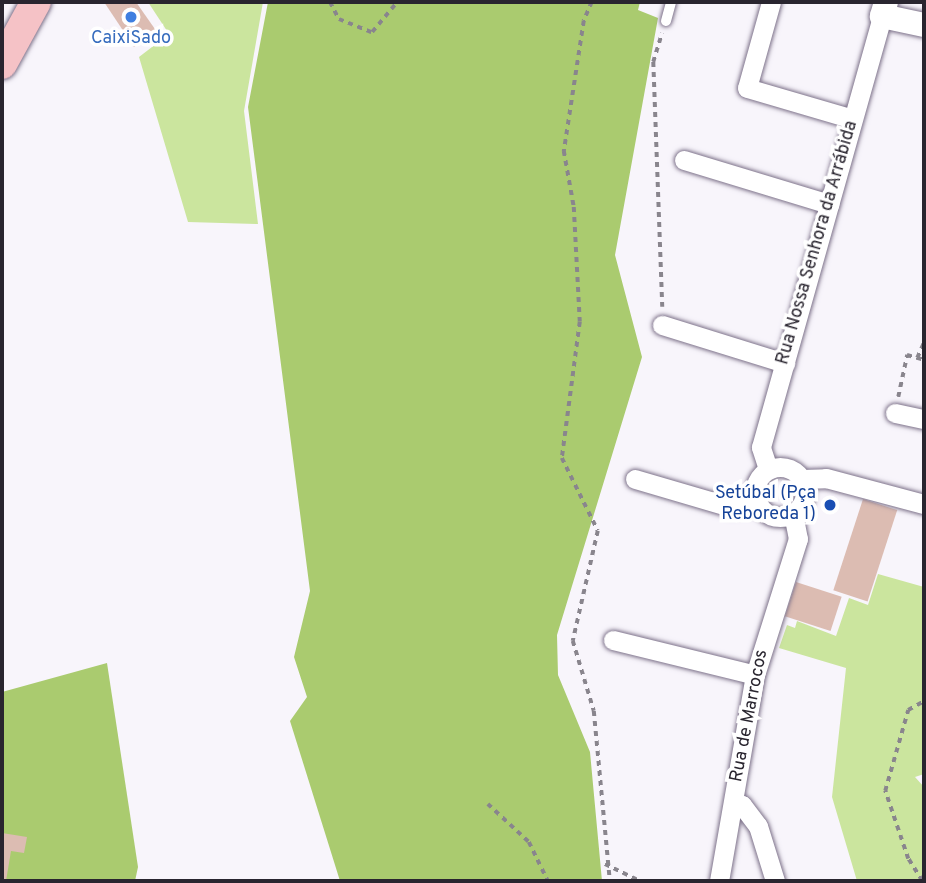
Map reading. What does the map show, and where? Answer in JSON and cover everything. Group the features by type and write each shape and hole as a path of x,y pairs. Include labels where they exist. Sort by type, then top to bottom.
{"main road":[{"path":"2,64 36,2"}],"street":[{"path":"771,2 747,88 853,119"},
{"path":"884,9 924,25"},
{"name":"Rua Nossa Senhora da Arrábida","path":"768,470 761,447 884,9"},
{"path":"684,160 829,204"},
{"path":"662,325 785,363"},
{"path":"895,413 924,419"},
{"path":"758,505 756,485 768,470 787,467 803,479 826,478 924,504"},
{"path":"635,479 732,507 758,505 774,517 793,514 804,502 803,479"},
{"name":"Rua de Marrocos","path":"719,881 755,675 798,539 793,514"},
{"path":"613,640 755,675"},
{"path":"734,803 742,806 758,826 775,881"}],"lane":[{"path":"666,21 671,2"}],"path":[{"path":"330,2 339,19 372,32 397,2"},
{"path":"592,2 584,21 564,151 574,207 580,322 562,458 598,531 573,642 594,711 606,864 610,881"},
{"path":"662,325 653,62 666,21"},
{"path":"917,358 924,342"},
{"path":"895,413 906,355 924,360"},
{"path":"922,881 908,859 885,791 908,710 924,701"},
{"path":"488,804 529,842 548,881"},
{"path":"606,864 640,881"}],"green space":[{"path":"148,2 263,2 244,111 258,224 188,222 139,57 169,34"},
{"path":"268,2 640,2 638,10 658,18 615,255 642,357 557,635 558,675 590,752 602,881 340,881 290,721 307,697 294,657 310,591 248,107"},
{"path":"878,574 924,587 924,774 915,777 924,787 924,881 857,881 832,797 846,668 779,648 787,625 795,628 797,621 836,636 849,598 868,605"},
{"path":"107,663 138,867 135,881 2,881 2,692"}],"building":[{"name":"CaixiSado","path":"104,2 136,2 157,32 134,47"},
{"path":"863,499 897,510 868,601 833,590"},
{"path":"796,582 842,597 831,631 785,616"},
{"path":"2,833 27,837 24,853 11,851 6,881 2,881"}],"place":[{"name":"CaixiSado","path":"131,17"},
{"name":"Setúbal (Pça Reboreda 1)","path":"830,505"}]}
